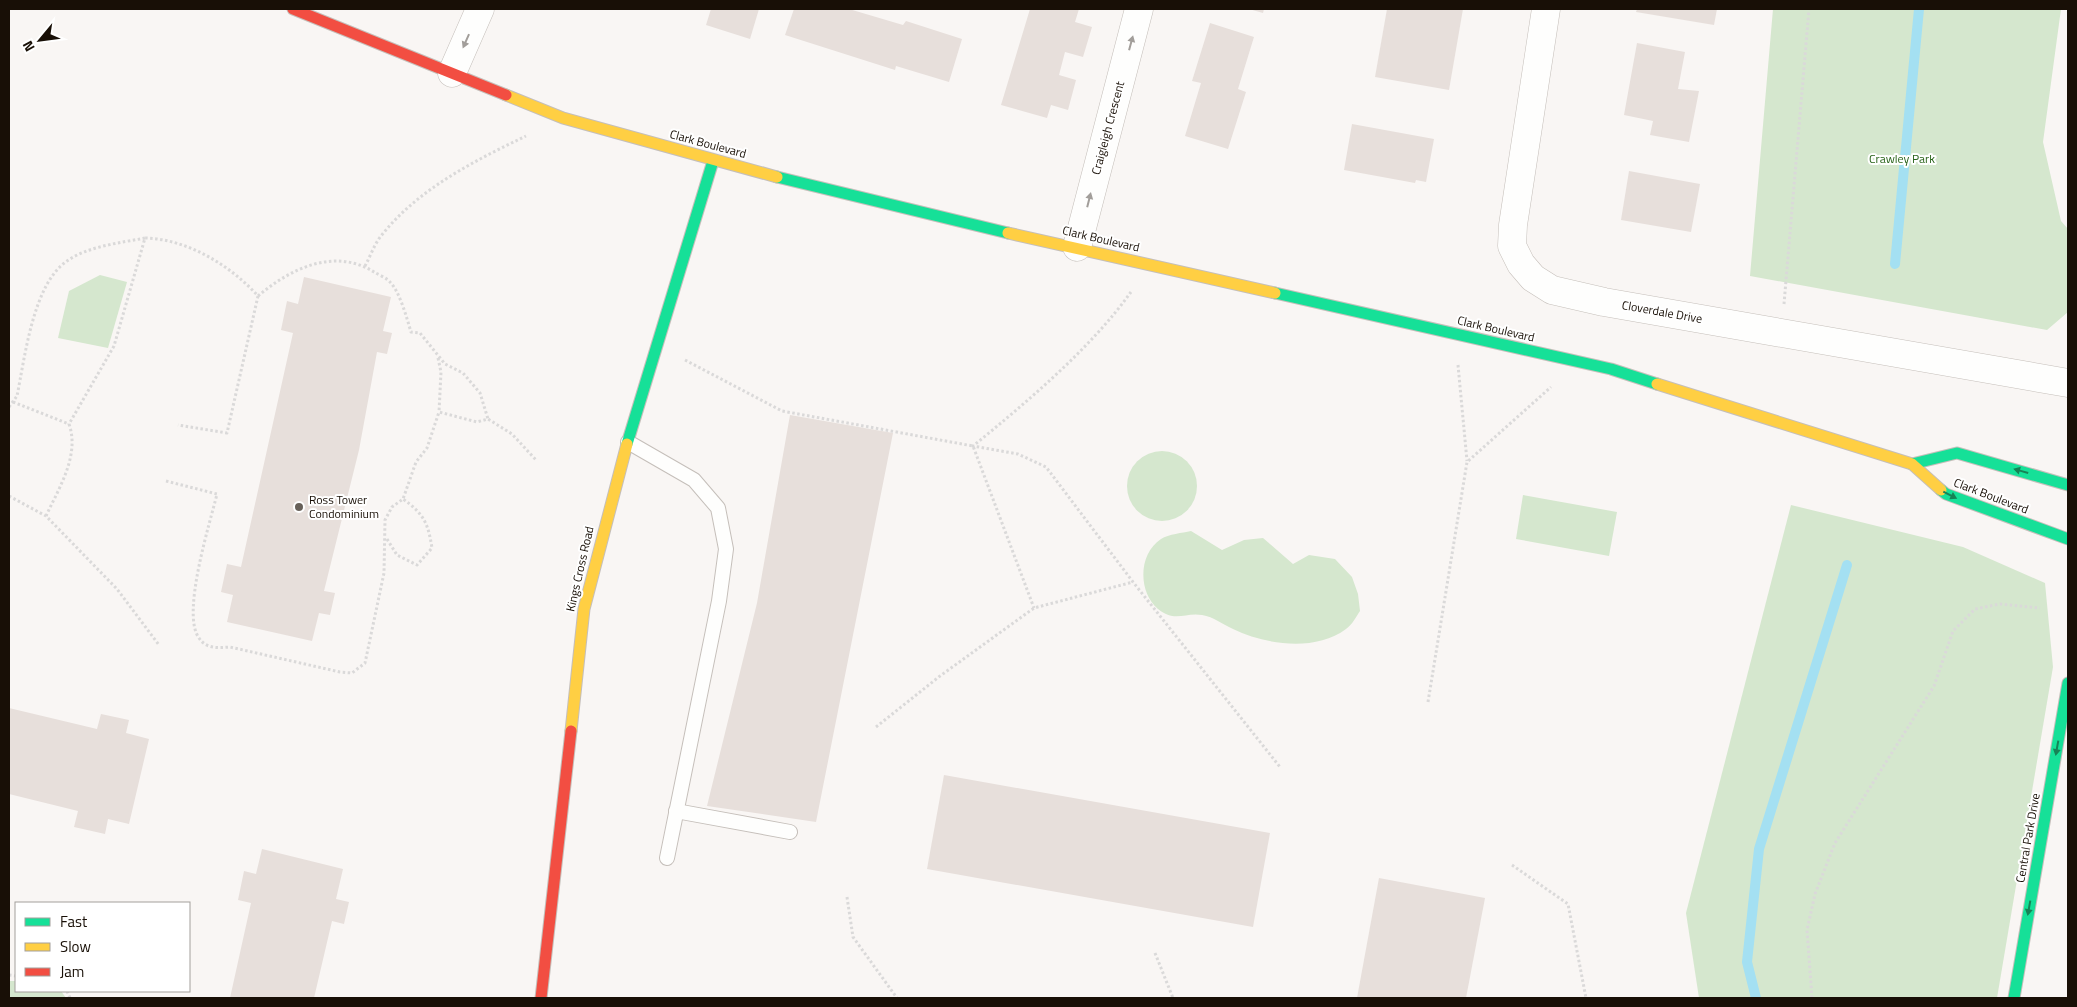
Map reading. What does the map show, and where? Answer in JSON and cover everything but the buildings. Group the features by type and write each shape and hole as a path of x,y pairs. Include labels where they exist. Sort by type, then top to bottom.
{"street":[{"name":"Clark Boulevard","path":"293,9 563,118 713,160 951,220 1611,369 1912,464 1946,494 2068,539"},
{"path":"452,73 480,9"},
{"name":"Craigleigh Crescent","path":"1077,247 1139,9"},
{"name":"Cloverdale Drive","path":"1546,9 1513,225 1512,246 1522,264 1534,278 1552,290 1604,302 2068,383"},
{"name":"Kings Cross Road","path":"541,998 584,609 608,508 713,160"},
{"path":"1912,464 1958,453 2068,485"},
{"name":"Central Park Drive","path":"2014,998 2068,683"}],"lane":[{"path":"628,442 694,480 718,508 726,549 719,601 667,858"},
{"path":"676,811 790,832"}],"path":[{"path":"1783,332 1784,298 1809,9"},
{"path":"365,266 381,236 415,202 454,173 563,118"},
{"path":"9,407 17,396 36,312 52,275 67,261 86,252 145,238 164,238 197,250 247,284 258,296"},
{"path":"69,424 114,346 145,238"},
{"path":"178,424 227,433 258,296 280,278 310,265 337,260 365,266 390,282 405,313 411,332 420,333 444,364 463,373 480,393 488,419 512,434 536,460"},
{"path":"973,446 1009,417 1110,321 1151,264"},
{"path":"1428,702 1467,462 1455,334"},
{"path":"656,346 714,373 782,411 1018,454 1046,467 1132,582 1280,767"},
{"path":"166,481 217,494 196,579 193,621 199,638 213,648 230,648 352,673 365,663 384,572 386,520 392,507 403,499 416,462 426,448 439,412 441,372 438,357"},
{"path":"1467,462 1580,362"},
{"path":"13,402 69,424 73,435 72,452 46,516"},
{"path":"439,412 477,422 488,419"},
{"path":"973,446 1034,608"},
{"path":"9,496 46,516 117,590 159,645"},
{"path":"386,538 397,555 417,565 432,548 428,525 418,510 403,499"},
{"path":"876,727 940,676 1034,608 1132,582"},
{"path":"1812,998 1808,930 1815,894 1835,843 1934,686 1953,630 1975,608 2000,604 2040,608"},
{"path":"1512,865 1568,904 1586,998"},
{"path":"847,897 853,937 896,998"},
{"path":"1155,952 1173,998"}],"green space":[{"name":"Crawley Park","path":"1773,9 2061,9 2043,142 2061,221 2068,229 2068,312 2047,330 1750,276"},
{"path":"100,275 127,282 108,348 58,338 69,291"},
{"path":"1162,451 1175,454 1187,461 1194,473 1197,486 1194,499 1187,511 1175,518 1162,521 1149,518 1137,511 1130,499 1127,486 1130,473 1137,461 1149,454"},
{"path":"1523,495 1617,512 1609,556 1516,539"},
{"path":"1791,505 1963,547 2045,583 2053,667 1997,998 1699,998 1686,913"},
{"path":"1191,531 1222,550 1244,540 1263,538 1293,564 1309,555 1335,559 1352,577 1358,594 1360,611 1348,627 1334,636 1320,641 1290,644 1246,635 1206,616 1196,614 1175,616 1164,613 1151,602 1147,593 1143,573 1145,563 1153,546 1161,539"},
{"path":"10,981 15,981 15,992 62,992 66,998 9,998"}],"waterway":[{"path":"1895,264 1919,9"},
{"path":"1756,998 1747,962 1759,849 1847,565"}],"traffic: fast":[{"path":"627,444 713,161"},
{"path":"777,177 1008,233"},
{"path":"1275,293 1611,369 1657,384"},
{"path":"1912,464 1957,453 2068,485"},
{"path":"1941,490 1946,494 2068,539"},
{"path":"2014,998 2068,683"}],"traffic: slow":[{"path":"506,95 563,118 777,177"},
{"path":"1008,233 1275,293"},
{"path":"1657,384 1912,464 1941,490"},
{"path":"571,731 584,609 627,444"}],"traffic: jam":[{"path":"293,9 506,95"},
{"path":"541,998 571,731"}],"place":[{"name":"Ross Tower Condominium","path":"299,507"}]}
